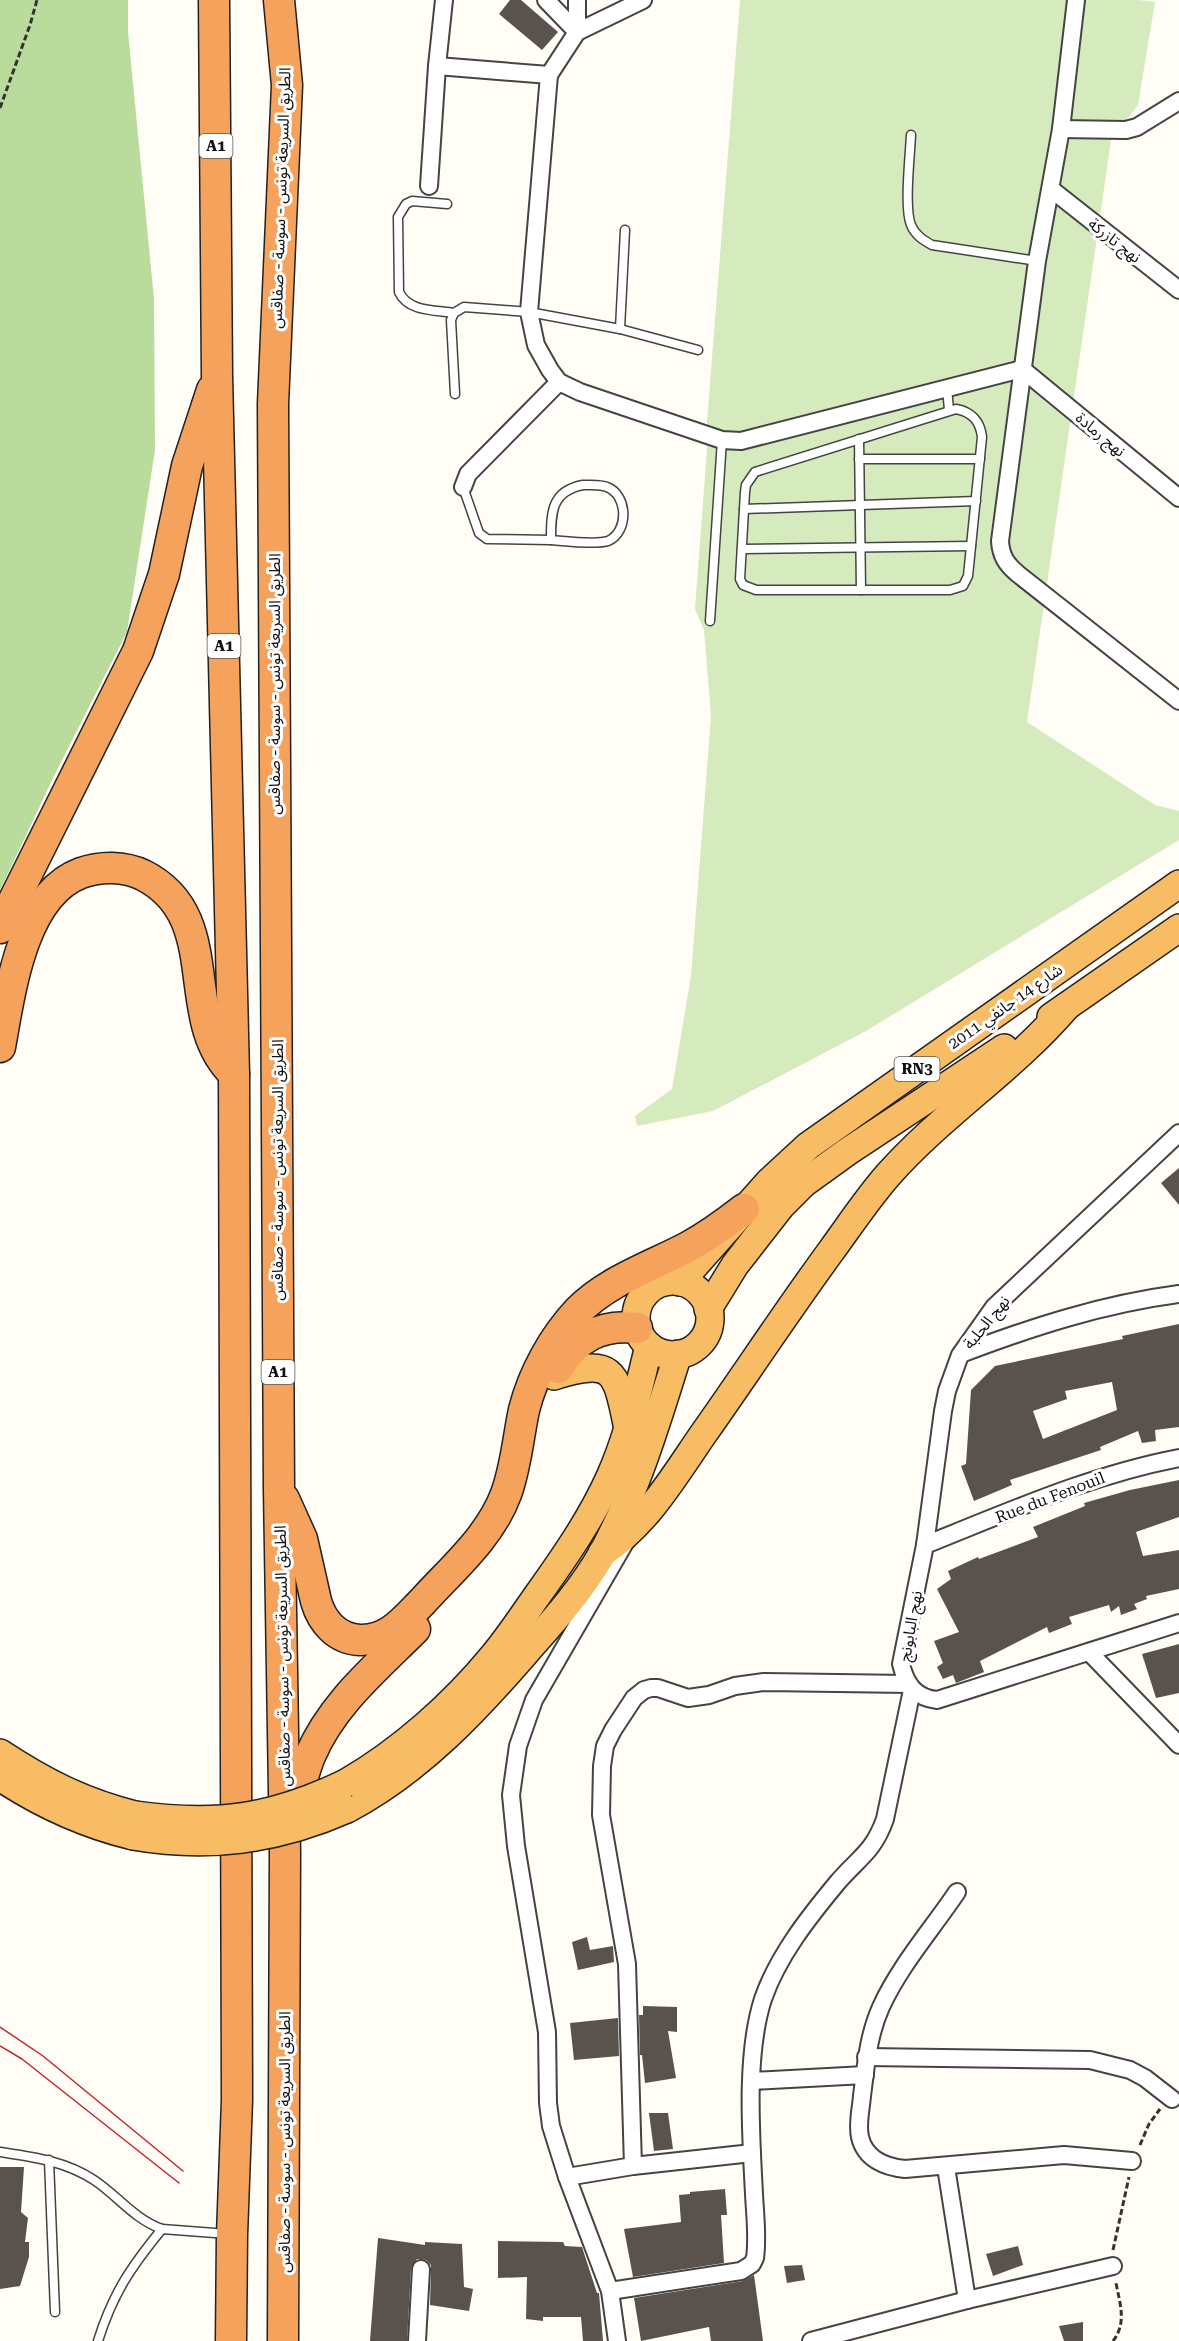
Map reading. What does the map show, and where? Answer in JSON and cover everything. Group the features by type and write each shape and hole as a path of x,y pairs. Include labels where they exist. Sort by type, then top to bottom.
{"highway":[{"name":"A1","path":"214,0 217,376 234,1074 237,2100 231,2341"},
{"name":"الطريق السريعة تونس - سوسة - صفاقس","path":"279,0 287,85 273,404 279,1489 285,1853 283,2341"},
{"path":"287,85 300,0"},
{"path":"0,928 138,651 164,574 186,466 217,376"},
{"path":"0,1047 21,955 40,906 55,888 75,875 90,870 121,868 136,872 163,888 183,912 194,941 211,1041 220,1059 234,1074"},
{"name":"شارع 14 جانفي 2011","path":"680,1282 769,1182 808,1146 1179,884"},
{"name":"شارع 14 جانفي 2011","path":"678,1354 690,1350 699,1343 706,1333 709,1321 708,1309 735,1265 781,1206 804,1183 1179,928"},
{"path":"602,1553 633,1530 663,1493 802,1291 889,1174 950,1114 1043,1032 1066,1007"},
{"path":"279,1489 297,1525 319,1613 326,1623 335,1631 357,1640 375,1639 392,1631 476,1545 499,1511 511,1479 524,1410 536,1375 558,1338 578,1312 602,1292 709,1234 744,1209"},
{"path":"346,1796 369,1797 411,1768 479,1704 558,1616 602,1553 632,1487 678,1354 658,1352 643,1337 636,1317 638,1306 649,1289 669,1281 680,1282 698,1291 708,1309"},
{"path":"285,1853 302,1780 310,1757 329,1720 353,1691 484,1559 513,1518 526,1486 545,1399 554,1376 568,1352 587,1336 611,1327 643,1337"},
{"path":"0,1753 63,1791 134,1826 181,1842 229,1842 300,1827 346,1796 377,1762 422,1726 466,1685 495,1653 585,1527 611,1475 628,1431 643,1337"},
{"path":"554,1376 589,1367 605,1371 619,1388 628,1431"},
{"path":"0,1777 64,1815 110,1831 134,1826"}],"street":[{"path":"429,186 444,0"},
{"path":"546,0 578,32"},
{"path":"577,0 578,32"},
{"path":"643,0 578,32 549,75 529,312 536,345 550,370 560,382 580,392 722,440 750,440 1022,369"},
{"path":"1076,0 1061,129 1022,369 1000,541 1004,560 1018,574 1179,701"},
{"path":"437,66 549,75"},
{"path":"1061,129 1126,130 1137,127 1179,101"},
{"name":"نهج تازركة","path":"1051,189 1179,290"},
{"name":"نهج رمادة","path":"1022,369 1179,498"},
{"path":"463,487 468,474 560,382"},
{"name":"نهج الحلبة","path":"960,1355 994,1307 1179,1134"},
{"name":"نهج الحلبة","path":"960,1355 1014,1334 1081,1313 1179,1294"},
{"path":"994,1307 1000,1323 1014,1334"},
{"name":"نهج البابونج","path":"911,1687 904,1677 901,1664 925,1545 943,1411 960,1355"},
{"name":"Rue du Fenouil","path":"925,1545 1069,1488 1113,1473 1179,1458"},
{"path":"617,2341 610,2291 567,2177 551,2126 548,2103 547,2032 512,1821 513,1770 525,1723 538,1692 633,1530"},
{"path":"633,2166 627,1964 601,1815 602,1766 605,1746 634,1698 644,1690 651,1688 658,1688 688,1698 735,1686 764,1682 911,1687 924,1699 937,1700 1179,1623"},
{"path":"1089,1652 1179,1745"},
{"path":"610,2291 741,2271 752,2264 756,2251 752,2081 757,2024 764,1998 777,1967 795,1937 838,1882 878,1839 885,1819 911,1687"},
{"path":"957,1892 890,1989 875,2020 866,2057 859,2122 860,2137 866,2150 876,2161 890,2168 946,2167 1064,2155 1132,2161"},
{"path":"866,2057 1090,2060 1130,2070 1145,2078 1172,2099"},
{"path":"752,2081 865,2075"},
{"path":"567,2177 633,2166 752,2153"},
{"path":"946,2167 968,2300"},
{"path":"810,2341 968,2300 1113,2266"},
{"path":"417,2341 421,2269"}],"lane":[{"path":"911,135 908,212 915,232 922,240 932,244 1038,261"},
{"path":"447,204 412,201 401,210 398,217 399,285 402,299 407,304 454,313 464,307 529,312 620,329 699,350"},
{"path":"620,329 625,230"},
{"path":"454,313 451,327 455,394"},
{"path":"947,388 949,410"},
{"path":"949,410 969,414 979,424 982,437 966,581 959,588 749,590 740,579 746,485 755,472 859,439 949,410"},
{"path":"859,439 861,590"},
{"path":"710,621 722,440"},
{"path":"859,459 980,459"},
{"path":"463,487 479,533 487,539 606,542 617,533 623,520 619,497 614,491 599,485 572,487 555,503 551,514 551,540"},
{"path":"744,509 975,501"},
{"path":"742,549 971,546"},
{"path":"0,2152 50,2160 79,2171 94,2180 143,2221 162,2229 232,2235"},
{"path":"50,2160 55,2312"},
{"path":"98,2341 111,2302 122,2282 162,2229"}],"path":[{"path":"0,108 30,25 36,0"},
{"path":"1113,2341 1119,2334 1123,2321 1113,2266 1114,2240 1132,2161 1149,2124 1160,2109 1172,2099"}],"green space":[{"path":"0,0 128,0 128,32 154,299 155,450 127,632 54,776 0,890"},
{"path":"740,0 1139,0 1155,2 1138,105 1111,140 1027,722 1155,805 1179,811 1179,840 866,1031 713,1111 637,1126 635,1116 672,1089 691,976 711,716 704,630 695,609 707,422"}],"building":[{"path":"510,0 521,0 558,32 542,50 499,14"},
{"path":"1179,1168 1179,1205 1161,1183"},
{"path":"1179,1324 1179,1427 1155,1430 1156,1441 1142,1443 1138,1431 1100,1447 1101,1450 1010,1480 1012,1485 974,1501 961,1466 966,1464 971,1390 995,1366 1123,1339 1122,1336","holes":["1112,1382 1117,1410 1043,1439 1033,1411 1067,1399 1065,1391"]},
{"path":"1179,1480 1179,1517 1136,1532 1143,1556 1179,1550 1179,1589 1146,1596 1147,1599 1134,1604 1137,1609 1121,1615 1119,1606 1111,1612 1109,1605 1069,1617 1072,1624 1049,1633 1047,1627 980,1661 984,1672 956,1683 953,1675 943,1679 937,1667 943,1663 934,1641 959,1632 937,1589 951,1579 948,1571 978,1557 979,1559 1038,1537 1033,1527 1085,1506 1084,1503 1130,1490"},
{"path":"1179,1644 1179,1693 1156,1698 1142,1654"},
{"path":"587,1937 590,1950 613,1946 614,1962 578,1970 572,1942"},
{"path":"643,2006 677,2007 677,2032 668,2031 676,2078 645,2083 642,2055 640,2055 639,2015 643,2015"},
{"path":"618,2018 619,2056 574,2060 570,2023"},
{"path":"649,2113 668,2113 673,2149 654,2151"},
{"path":"0,2167 24,2167 21,2212 28,2218 25,2242 29,2242 29,2257 20,2286 0,2289"},
{"path":"725,2189 727,2215 721,2215 724,2263 633,2277 624,2229 681,2222 679,2195"},
{"path":"378,2238 425,2245 425,2242 462,2244 464,2287 473,2289 469,2311 430,2305 431,2265 426,2260 417,2259 411,2268 407,2341 370,2341"},
{"path":"498,2241 563,2242 565,2246 582,2247 597,2293 599,2293 603,2341 583,2341 581,2317 543,2317 543,2321 526,2319 527,2277 498,2278"},
{"path":"1018,2246 1023,2265 993,2276 986,2254"},
{"path":"802,2265 805,2280 787,2283 784,2266"},
{"path":"754,2275 763,2341 711,2341 709,2327 641,2341 634,2298 743,2281"},
{"path":"1083,2322 1083,2341 1064,2341 1059,2326"}],"tram line":[{"path":"0,2027 43,2056 183,2171"},
{"path":"0,2046 22,2059 179,2183"}]}
